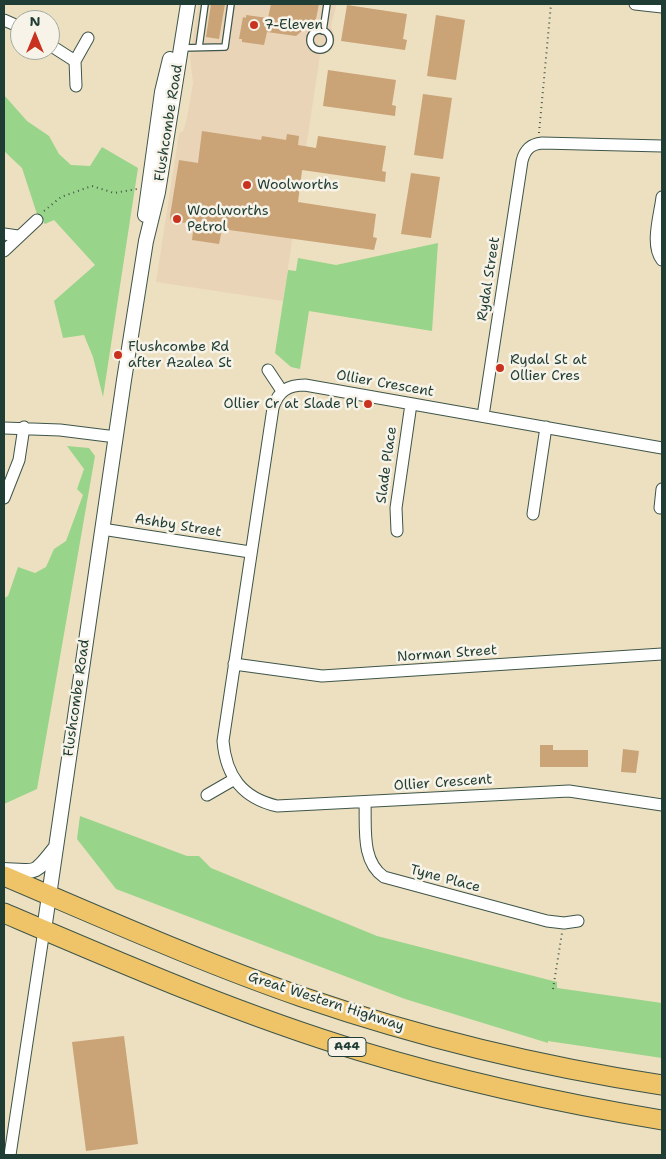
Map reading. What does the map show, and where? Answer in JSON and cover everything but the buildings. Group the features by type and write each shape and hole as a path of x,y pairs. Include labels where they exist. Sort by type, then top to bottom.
{"highway":[{"name":"Great Western Highway","path":"4,876 180,951 303,997 425,1034 533,1060 662,1085"},
{"name":"A44","path":"4,913 239,1010 360,1051 480,1084 585,1107 662,1120"}],"street":[{"name":"Flushcombe Road","path":"146,241 145,218 148,191 178,4"},
{"name":"Flushcombe Road","path":"10,1155 146,241 158,192 188,4"},
{"path":"635,4 662,7"},
{"path":"76,86 75,61 88,38"},
{"path":"60,51 75,61"},
{"path":"531,144 662,146"},
{"name":"Rydal Street","path":"483,416 522,161 531,144"},
{"path":"658,261 656,244 662,197"},
{"path":"4,251 37,220"},
{"path":"4,234 18,236"},
{"path":"207,795 233,780 227,764 224,741 250,552 273,408 282,391 268,370"},
{"name":"Ollier Crescent","path":"282,391 290,386 305,385 662,448"},
{"name":"Slade Place","path":"397,531 396,508 412,404"},
{"path":"4,498 19,460 24,427"},
{"path":"4,428 24,427 116,437"},
{"path":"533,514 546,427"},
{"path":"660,508 662,489"},
{"name":"Ashby Street","path":"102,530 250,552"},
{"name":"Norman Street","path":"234,664 331,676 662,654"},
{"name":"Ollier Crescent","path":"233,780 244,792 260,801 277,806 365,803 569,791 662,805"},
{"name":"Tyne Place","path":"365,803 369,856 374,869 384,877 547,922 564,923 578,921"},
{"path":"4,870 22,873 32,871 42,865 57,846"}],"lane":[{"path":"199,48 205,4"},
{"path":"180,48 225,47 231,4"},
{"path":"323,30 327,4"}],"path":[{"path":"531,144 551,4"},
{"path":"37,220 51,204 73,191 92,186 114,193 132,188 142,189"},
{"path":"553,989 564,923"}],"shaded area":[{"path":"198,4 337,4 331,25 335,39 334,45 332,49 320,55 283,301 156,282 179,133 183,131 187,118 193,83 190,58"}],"green space":[{"path":"4,95 27,121 49,136 59,154 71,165 90,166 102,147 138,168 103,397 93,357 84,335 63,338 54,301 95,265 54,220 45,224 37,214 22,168 4,151"},
{"path":"438,243 432,331 309,311 300,369 291,367 275,353 288,270 296,271 298,258 336,265"},
{"path":"67,446 89,448 95,456 37,789 4,804 4,598 8,596 18,567 35,573 46,567 54,549 66,541 83,495 77,489 84,469"},
{"path":"80,816 187,856 199,856 211,868 377,936 557,982 557,988 662,1003 662,1058 548,1041 548,1043 405,999 116,889 77,839"}],"place":[{"name":"7-Eleven","path":"254,25"},
{"name":"Woolworths","path":"247,185"},
{"name":"Woolworths Petrol","path":"177,219"},
{"name":"Flushcombe Rd after Azalea St","path":"118,355"},
{"name":"Rydal St at Ollier Cres","path":"500,368"},
{"name":"Ollier Cr at Slade Pl","path":"368,404"}]}
